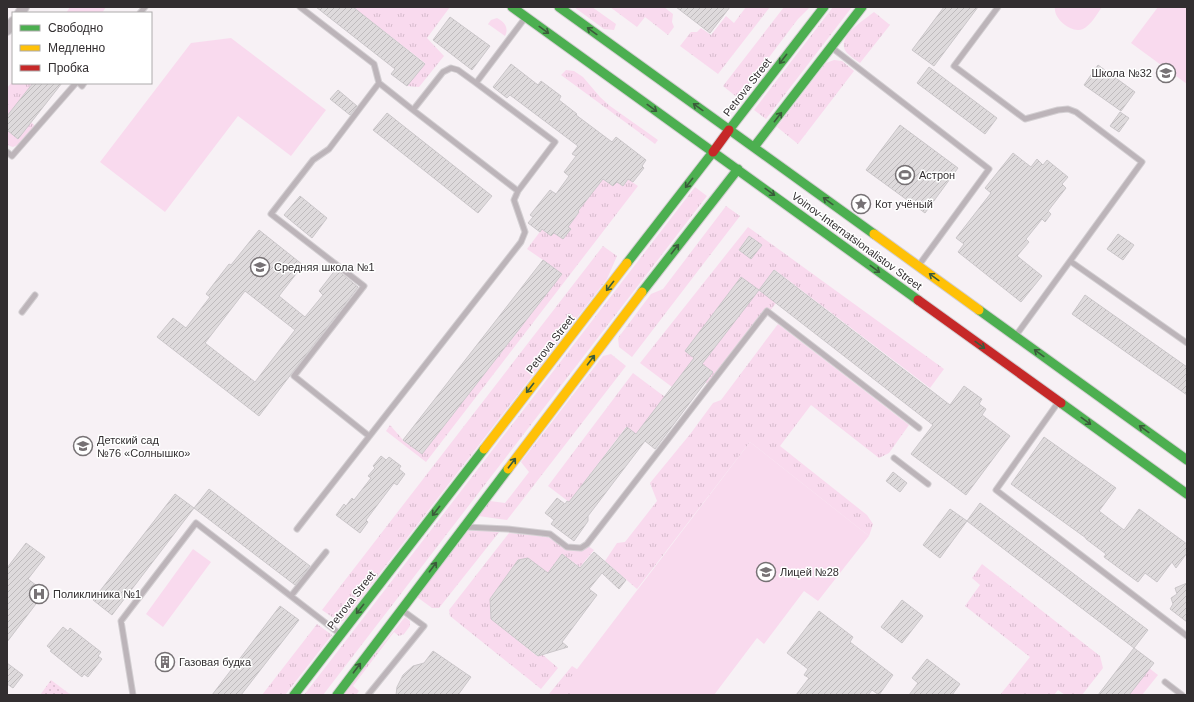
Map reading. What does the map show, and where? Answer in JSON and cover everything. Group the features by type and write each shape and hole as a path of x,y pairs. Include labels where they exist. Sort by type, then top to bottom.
{"main road":[{"name":"Voinov-Internatsionalistov Street","path":"512,7 713,152 740,167 1059,402 1187,494"},
{"name":"Voinov-Internatsionalistov Street","path":"559,7 729,130 752,150 918,266 1187,460"},
{"name":"Petrova Street","path":"294,695 824,7"},
{"path":"752,150 862,7"},
{"path":"336,695 651,280 740,167"}],"lane":[{"path":"300,7 374,64 379,83 518,191"},
{"path":"998,7 954,66 1025,119 1058,110 1068,109 1076,112 1142,162 1015,336"},
{"path":"476,83 526,17"},
{"path":"831,47 989,169 918,266"},
{"path":"297,529 522,242 525,232 514,200 518,191 555,142 458,70 451,68 443,72 413,110"},
{"path":"369,436 294,376 364,286 271,214 313,160 329,149 379,83"},
{"path":"7,152 12,156 75,84"},
{"path":"1070,261 1187,343"},
{"path":"22,312 35,295"},
{"path":"463,527 507,528 550,534 567,547 581,548 587,544 767,311 919,428"},
{"path":"1059,402 996,490 1187,636"},
{"path":"894,458 928,484"},
{"path":"133,695 121,621 196,523 340,634"},
{"path":"291,596 326,552"},
{"path":"368,695 424,626 401,609"},
{"path":"1165,682 1182,695"}],"green space":[{"path":"70,7 106,7 103,12 67,12"},
{"path":"353,7 450,7 427,38 444,56 419,87 407,86 425,63"},
{"path":"574,7 592,7 616,24 614,30 604,29"},
{"path":"610,7 664,7 673,14 672,22 674,27 668,35 645,17 637,27"},
{"path":"746,7 770,7 718,74 680,46 691,32 697,32 701,28 711,35 726,16 734,23"},
{"path":"784,7 810,7 798,19 738,98 723,86"},
{"path":"833,7 852,7 766,119 754,110"},
{"path":"1055,7 1102,7 1089,25 1079,30 1069,27 1060,21 1055,12"},
{"path":"1158,7 1187,7 1187,84 1131,43"},
{"path":"874,12 890,25 860,63 847,53 844,47 844,41 852,30"},
{"path":"497,18 506,26 507,30 505,36 488,24 491,20"},
{"path":"231,38 326,110 291,156 238,116 165,212 100,162 191,43"},
{"path":"834,60 842,61 854,71 798,144 777,127 826,63"},
{"path":"566,70 574,71 583,77 610,106 658,140 655,144 561,75"},
{"path":"12,82 12,84 32,84 7,116 7,88"},
{"path":"31,122 35,126 20,144 13,147 7,145 7,130 18,139"},
{"path":"603,179 613,186 617,181 623,186 628,179 638,186 426,462 386,431 390,425 403,440 422,454 562,274 527,249 542,229 551,236 554,233 563,239 570,229 568,227 579,212 578,211"},
{"path":"695,187 707,196 323,695 304,695"},
{"path":"726,206 740,216 632,357 619,347 618,338 651,294 663,289"},
{"path":"748,227 944,369 930,388 775,270 759,290 776,303 712,387 705,382 713,372 702,364 758,290 741,277 685,351 694,358 672,387 640,363"},
{"path":"603,246 617,256 607,279 343,621 335,619 322,610"},
{"path":"778,324 909,425 889,453 879,458 811,405 780,446 867,515 873,524 869,536 750,442 637,589 605,561 617,543 625,542 657,501 650,483 691,433 713,403 721,400"},
{"path":"611,354 626,366 507,520 478,516 490,501 505,503 529,472 521,462 603,356"},
{"path":"633,373 665,397 636,434 626,427 569,502 548,486"},
{"path":"750,442 869,536 818,601 804,591 764,644 757,638 714,695 586,695 568,681"},
{"path":"468,531 500,531 439,608 432,608 417,597"},
{"path":"509,533 548,537 567,549 588,546 594,550 580,567 562,554 548,573 528,558 518,560 490,599 491,619 537,656 543,655 558,668 541,689 450,616 449,610"},
{"path":"193,549 211,562 163,627 146,614"},
{"path":"982,564 1100,656 1103,668 1082,695 1065,695 1058,690 1054,695 1000,695 1030,657 965,606 980,585 972,578"},
{"path":"405,617 410,621 410,626 404,634 399,636 394,632 353,686 359,691 356,695 342,695"},
{"path":"317,624 332,635 285,695 262,695"},
{"path":"572,666 594,680 605,695 550,695 549,694"},
{"path":"1149,668 1158,675 1142,695 1129,695"},
{"path":"51,680 71,695 40,695"}],"building":[{"path":"316,7 353,7 425,64 407,86 391,74 395,69"},
{"path":"676,7 730,7 710,33"},
{"path":"944,7 978,7 934,66 912,50"},
{"path":"450,17 490,46 472,70 433,40"},
{"path":"511,64 538,85 541,81 561,96 559,100 612,142 616,137 646,160 642,166 644,168 633,182 628,179 623,186 617,182 613,186 603,179 578,211 579,212 568,227 571,229 563,239 554,233 551,236 542,229 540,232 528,223 533,217 530,215 550,190 556,194 569,176 564,172 576,156 572,154 578,146 510,95 507,98 493,87"},
{"path":"1098,65 1135,92 1121,111 1084,85"},
{"path":"929,67 997,118 985,134 917,83"},
{"path":"32,84 61,84 18,139 7,130 7,116"},
{"path":"338,90 357,106 350,115 330,99"},
{"path":"1120,112 1129,118 1119,132 1110,126"},
{"path":"387,113 492,196 478,213 373,130"},
{"path":"900,125 958,168 925,213 866,170"},
{"path":"1013,153 1031,167 1037,159 1043,165 1047,160 1068,177 1062,184 1066,188 1048,211 1051,214 1045,222 1042,219 1026,239 1029,242 1017,256 1042,276 1021,302 958,252 964,244 956,238 991,193 985,188"},
{"path":"300,196 327,218 312,238 284,215"},
{"path":"259,230 303,265 279,296 305,317 323,295 319,291 336,269 358,287 259,416 157,337 173,318 186,328 210,297 206,294 229,264 231,265","holes":["245,291 295,330 255,382 205,343"]},
{"path":"1118,234 1134,245 1123,260 1107,249"},
{"path":"749,236 762,245 751,259 739,250"},
{"path":"543,260 562,274 422,454 403,440"},
{"path":"774,270 950,405 964,386 982,399 979,404 986,409 982,415 1010,436 966,495 911,454 933,425 759,290"},
{"path":"741,277 759,290 702,364 713,372 655,449 645,441 588,516 588,521 574,541 551,524 554,520 545,513 557,498 565,504 567,501 569,502 627,427 636,434 694,358 685,351"},
{"path":"1085,295 1187,367 1187,395 1072,314"},
{"path":"1044,437 1116,488 1099,511 1124,530 1139,509 1187,544 1187,553 1176,568 1172,562 1157,582 1145,573 1138,582 1104,557 1106,554 1086,538 1011,484"},
{"path":"381,456 386,460 389,457 401,466 399,469 405,474 397,485 394,483 366,520 368,522 360,533 336,515 344,504 346,506 352,498 354,500 371,478 368,476 375,468 373,466"},
{"path":"893,472 907,483 900,492 886,481"},
{"path":"209,489 310,566 295,585 194,508"},
{"path":"175,494 194,508 112,615 93,600"},
{"path":"980,503 1148,630 1134,648 967,521"},
{"path":"950,509 967,521 940,558 923,545"},
{"path":"26,543 45,557 28,579 45,592 7,642 7,568"},
{"path":"594,552 626,580 619,589 602,573 589,589 597,595 562,642 568,647 538,656 491,619 490,599 518,560 528,558 548,573 562,554 580,568"},
{"path":"1187,583 1187,622 1170,609 1173,604 1171,598 1177,594 1175,588"},
{"path":"902,600 923,616 902,643 881,627"},
{"path":"280,606 299,620 241,695 212,695"},
{"path":"819,611 853,637 850,642 893,675 879,695 872,690 868,695 796,695 809,678 804,675 808,669 787,653"},
{"path":"63,627 68,631 70,628 101,652 98,656 102,659 88,677 84,674 82,677 50,651 52,650 47,646"},
{"path":"1134,648 1154,663 1129,695 1098,695"},
{"path":"433,651 471,677 458,695 396,695 397,687 403,675 413,666 424,663"},
{"name":"Газовая будка","path":"164,652 174,660 166,671 155,663"},
{"path":"927,659 960,684 952,695 909,695 918,683 912,678"},
{"path":"7,663 23,675 13,688 7,684"}],"traffic: fast":[{"path":"512,7 918,300"},
{"path":"559,7 874,234"},
{"path":"729,130 824,7"},
{"path":"754,147 862,7"},
{"path":"627,263 713,152"},
{"path":"642,292 738,169"},
{"path":"979,310 1187,460"},
{"path":"1061,403 1187,494"},
{"path":"294,695 484,449"},
{"path":"337,695 508,469"}],"traffic: slow":[{"path":"874,234 979,310"},
{"path":"484,449 627,263"},
{"path":"508,469 642,292"}],"traffic: jam":[{"path":"713,152 729,130"},
{"path":"918,300 1061,403"}],"place":[{"name":"Школа №32","path":"1166,73"},
{"name":"Астрон","path":"905,175"},
{"name":"Кот учёный","path":"861,204"},
{"name":"Средняя школа №1","path":"260,267"},
{"name":"Детский сад №76 «Солнышко»","path":"83,446"},
{"name":"Лицей №28","path":"766,572"},
{"name":"Поликлиника №1","path":"39,594"},
{"name":"Газовая будка","path":"165,662"}]}
